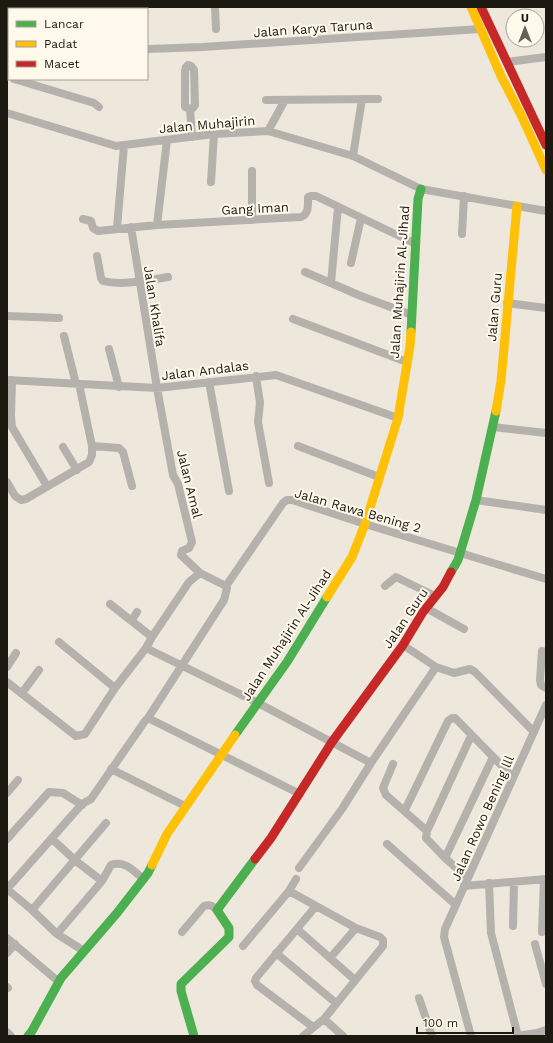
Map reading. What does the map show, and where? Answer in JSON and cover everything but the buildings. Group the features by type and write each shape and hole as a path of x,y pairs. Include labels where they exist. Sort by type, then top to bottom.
{"street":[{"path":"215,7 216,28"},
{"path":"471,7 501,76 522,117 546,170"},
{"path":"481,7 546,145"},
{"name":"Jalan Karya Taruna","path":"148,49 203,47 480,29"},
{"path":"507,62 546,57"},
{"path":"501,76 511,71"},
{"path":"17,80 99,106"},
{"path":"353,156 362,99"},
{"path":"266,100 378,99"},
{"path":"268,131 285,100"},
{"path":"190,109 192,137"},
{"name":"Jalan Muhajirin","path":"7,113 116,146 214,134 268,131 353,156 421,188 546,210"},
{"path":"211,182 214,134"},
{"path":"157,225 167,140"},
{"path":"117,228 124,145"},
{"path":"252,171 252,220"},
{"name":"Jalan Muhajirin Al-Jihad","path":"28,1036 59,982 144,879 167,834 221,754 287,662 352,557 365,524 398,418 410,346 418,199 421,188"},
{"name":"Gang Iman","path":"83,219 91,221 95,230 157,225 301,218 305,216 307,212 308,197 316,196 416,244"},
{"path":"462,234 464,196"},
{"name":"Jalan Guru","path":"217,910 271,838 332,742 403,646 426,608 443,587 458,560 476,500 493,427 501,380 517,206"},
{"path":"331,283 338,207"},
{"path":"352,263 361,218"},
{"name":"Jalan Khalifa","path":"131,227 157,388"},
{"path":"97,256 101,278 103,281 109,283 168,277"},
{"path":"305,272 361,296 412,315"},
{"path":"507,302 546,308"},
{"path":"7,316 59,318"},
{"path":"293,318 407,362"},
{"path":"7,482 15,496 21,500 26,499 77,470 91,459 92,446 64,336"},
{"path":"109,349 120,387"},
{"name":"Jalan Andalas","path":"10,380 157,388 276,375 398,418"},
{"path":"256,376 260,403 258,422 269,483"},
{"path":"10,380 12,427 47,486"},
{"path":"209,382 229,491"},
{"name":"Jalan Amal","path":"157,388 173,475 178,484 192,542 189,548 182,551 181,555 200,573"},
{"path":"493,427 546,433"},
{"path":"92,446 119,448 123,452 132,486"},
{"path":"298,446 379,477"},
{"path":"63,448 77,470"},
{"name":"Jalan Rawa Bening 2","path":"226,586 286,500 292,500 365,524 546,579"},
{"path":"476,500 546,510"},
{"path":"7,682 76,736 81,736 85,734 115,688 146,648 189,582 200,573 226,586 227,588 224,600 148,718 91,799 82,804 7,889 57,934 84,951"},
{"path":"385,586 396,576 435,596"},
{"path":"110,604 152,637"},
{"path":"426,608 464,629"},
{"path":"132,620 138,612"},
{"path":"59,642 115,688"},
{"path":"403,646 436,667 454,673 470,669 475,672 534,732"},
{"path":"146,648 258,703 371,763"},
{"path":"542,651 540,680 541,685 546,688"},
{"path":"7,667 16,653"},
{"path":"299,868 342,809 371,763 436,667"},
{"path":"22,693 39,670"},
{"name":"Jalan Rowo Bening lll","path":"471,1036 444,937 445,929 546,705"},
{"path":"148,718 300,794"},
{"path":"405,810 448,720 452,718 455,718 471,736 513,777"},
{"path":"471,736 427,831 426,838 466,882 489,884 545,880 542,932"},
{"path":"445,858 493,757"},
{"path":"393,764 383,788 384,792 427,831"},
{"path":"111,769 186,806"},
{"path":"7,793 18,780"},
{"path":"7,839 49,792 63,793 82,804"},
{"path":"32,910 76,861 106,823"},
{"path":"52,839 76,861 102,881"},
{"path":"387,844 456,905"},
{"path":"57,934 102,881 111,865 118,862 126,865 144,879"},
{"path":"243,946 289,891 296,879"},
{"path":"513,926 514,882"},
{"path":"489,884 491,933 517,1036 538,1034 546,1030"},
{"path":"289,891 356,928 380,937 383,946 324,1019 303,1036"},
{"path":"182,932 204,906 213,906 229,928 229,937 181,984 181,991 194,1036"},
{"path":"313,1027 257,985 255,981 276,953 316,906"},
{"path":"330,958 356,928"},
{"path":"297,929 355,980"},
{"path":"7,938 59,982"},
{"path":"7,953 15,944"},
{"path":"535,944 546,984"},
{"path":"276,953 336,1003"},
{"path":"419,998 432,1036"},
{"path":"324,1019 343,1036"},
{"path":"7,1032 11,1036"}],"traffic: fast":[{"path":"411,332 418,199 421,189"},
{"path":"451,572 458,560 476,500 496,411"},
{"path":"235,735 287,662 327,597"},
{"path":"194,1036 181,991 181,984 229,937 229,928 217,910 255,859"},
{"path":"28,1036 61,978 117,913 148,873 152,865"}],"traffic: slow":[{"path":"471,7 501,76 522,117 546,170"},
{"path":"496,411 501,381 517,206"},
{"path":"327,597 352,557 365,524 398,418 411,332"},
{"path":"152,865 167,834 235,735"}],"traffic: jam":[{"path":"481,7 546,145"},
{"path":"255,859 271,838 332,742 403,645 423,612 443,587 451,572"}]}
